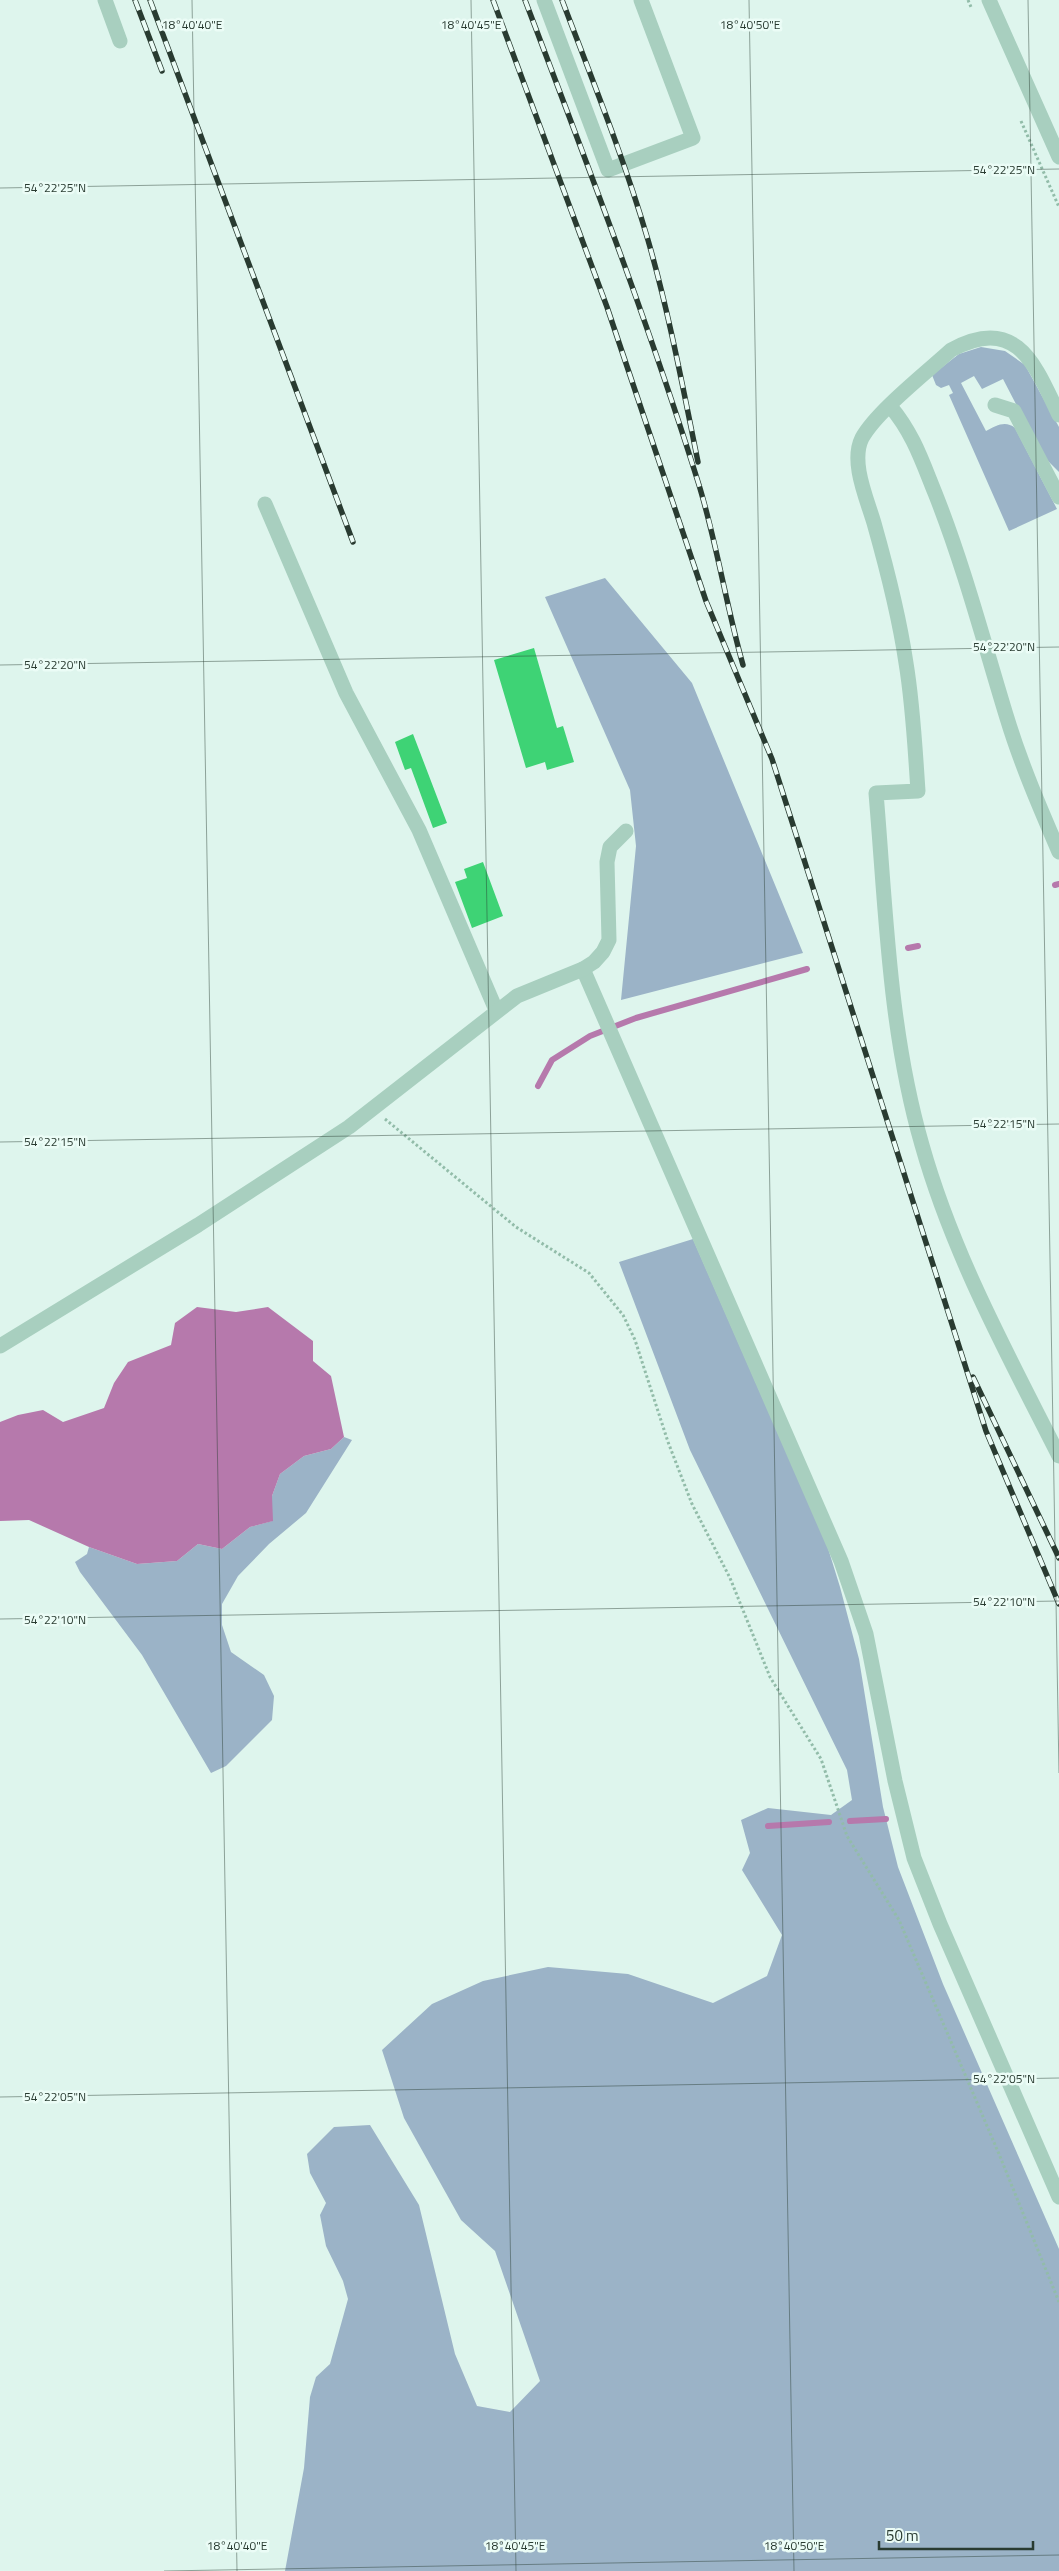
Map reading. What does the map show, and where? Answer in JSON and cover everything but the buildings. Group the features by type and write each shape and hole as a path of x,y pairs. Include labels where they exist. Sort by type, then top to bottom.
{"street":[{"path":"105,0 120,41"},
{"path":"544,0 608,170 693,138 641,0"},
{"path":"990,0 1059,157"},
{"path":"1059,415 1034,364 1026,353 1013,344 982,339 966,342 951,350 873,422 862,438 858,449 858,462 900,626 914,730 918,791 876,794 892,985 900,1038 922,1144 948,1224 985,1309 1059,1456"},
{"path":"995,405 1014,411 1059,497"},
{"path":"890,406 906,426 940,506 958,556 1016,743 1059,852"},
{"path":"265,504 346,694 418,830 496,1010"},
{"path":"0,1346 198,1226 374,1108 516,996 583,969 603,952 609,940 608,862 610,847 626,831"},
{"path":"583,969 606,1018 841,1561 866,1634 894,1781 914,1858 940,1924 1059,2197"}],"path":[{"path":"374,1108 405,1138 516,1227 589,1273 623,1315 635,1340 668,1442 692,1504 730,1578 770,1677 821,1758 847,1836 899,1920 999,2154 1059,2302"}],"shaded area":[{"path":"981,347 1005,351 1025,365 1059,427 1059,472 1043,456 1003,379 982,389 974,376 961,383 986,431 1004,424 1015,428 1057,509 1009,531 949,395 953,393 949,385 941,388 936,385 932,375 959,354"},
{"path":"605,578 692,683 803,953 621,1000 636,846 630,790 545,597"},
{"path":"693,1239 827,1545 859,1659 883,1807 898,1867 943,1984 1059,2249 1059,2571 285,2571 304,2468 310,2397 316,2377 330,2364 348,2299 343,2281 326,2246 320,2215 326,2203 310,2173 307,2154 334,2127 370,2125 419,2205 455,2354 477,2406 510,2412 540,2381 495,2251 461,2220 404,2118 382,2050 432,2004 483,1981 548,1967 628,1974 713,2003 767,1976 782,1935 742,1870 750,1853 741,1820 768,1808 831,1815 852,1800 847,1770 690,1450 619,1262"},
{"path":"197,1307 236,1312 268,1307 313,1341 313,1361 331,1376 344,1437 331,1449 304,1456 280,1474 272,1496 273,1521 250,1527 222,1549 198,1544 177,1561 137,1564 89,1547 29,1520 0,1521 0,1422 18,1415 43,1410 63,1422 104,1408 114,1383 128,1362 171,1345 175,1323"},
{"path":"344,1437 352,1440 306,1513 269,1544 238,1576 222,1604 222,1625 231,1652 264,1675 274,1696 272,1720 226,1766 211,1773 142,1655 80,1572 75,1562 87,1554 89,1547 137,1564 177,1561 198,1544 222,1549 250,1527 272,1521 272,1496 280,1474 304,1456 331,1449"}],"waterway":[{"path":"1055,885 1059,884"},
{"path":"908,948 918,946"},
{"path":"538,1086 552,1060 590,1036 636,1018 807,969"},
{"path":"850,1821 886,1819"},
{"path":"768,1826 829,1822"}],"railway":[{"path":"135,0 162,71"},
{"path":"150,0 353,542"},
{"path":"493,0 607,307 706,601 772,759 986,1431 1059,1604"},
{"path":"525,0 616,241 699,485 743,665"},
{"path":"562,0 639,209 656,267 698,462"},
{"path":"973,1377 1059,1558"}]}
